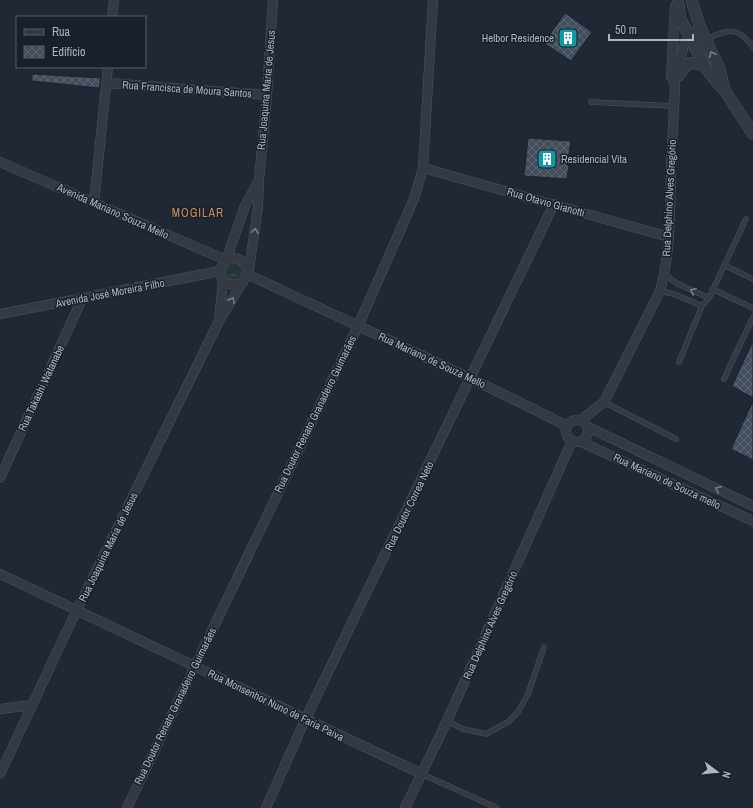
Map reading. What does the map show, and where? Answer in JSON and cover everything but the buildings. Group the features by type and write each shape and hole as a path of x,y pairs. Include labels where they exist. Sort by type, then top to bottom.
{"street":[{"path":"112,16 114,0"},
{"name":"Rua Joaquina Maria de Jesus","path":"0,774 77,610 219,321 246,275 258,207 274,0"},
{"name":"Rua Doutor Renato Granadeiro Guimarães","path":"126,808 358,326 414,200 422,168 433,0"},
{"path":"677,0 683,4 689,4 693,1 705,40 720,68 725,91"},
{"path":"677,0 680,18 704,65 725,91 753,134"},
{"name":"Rua Delphino Alves Gregório","path":"581,420 604,402 660,291 664,274 669,237 671,158 677,80 670,76 677,0"},
{"path":"677,80 683,47 689,36 700,27"},
{"path":"677,80 689,63 695,62 704,65"},
{"path":"94,202 108,68"},
{"name":"Rua Francisca de Moura Santos","path":"107,83 267,95"},
{"name":"Avenida Mariano Souza Mello","path":"0,162 226,260"},
{"name":"Rua Otavio Gianotti","path":"422,168 669,237"},
{"name":"Rua Joaquina Maria de Jesus","path":"226,260 245,206 259,180"},
{"name":"Rua Doutor Correa Neto","path":"266,808 306,720 554,204"},
{"path":"219,321 222,276 223,263 230,258 239,259 246,275 235,285 230,285 222,276"},
{"name":"Rua Mariano de Souza Mello","path":"246,275 471,378 567,426"},
{"name":"Avenida José Moreira Filho","path":"0,314 222,276"},
{"name":"Rua Takashi Watanabe","path":"0,478 82,299"},
{"path":"573,420 581,420 587,424 587,436 577,441 569,438 567,434 567,426 573,420"},
{"name":"Rua Mariano de Souza mello","path":"588,427 753,506"},
{"name":"Rua Delphino Alves Gregório","path":"405,808 577,441"},
{"name":"Rua Mariano de Souza mello","path":"577,441 753,521"},
{"name":"Rua Monsenhor Nuno de Faria Paiva","path":"0,574 422,774"},
{"path":"0,710 32,705"}],"lane":[{"path":"705,40 723,32 737,31 747,39 753,47"},
{"path":"591,102 674,106"},
{"path":"679,362 702,306 709,298 746,219"},
{"path":"724,265 753,279"},
{"path":"664,274 678,284 709,298"},
{"path":"712,289 753,308"},
{"path":"660,291 674,294 702,306"},
{"path":"724,379 753,317"},
{"path":"604,402 676,439"},
{"path":"447,721 463,729 486,734 508,722 518,712 528,694 544,647"},
{"path":"422,774 497,808"}],"green space":[{"path":"234,263 240,266 243,272 240,278 234,281 228,278 225,272 228,266"}],"place":[{"name":"Helbor Residence","path":"568,38"},
{"name":"Residencial Vita","path":"547,159"}],"district":[{"name":"MOGILAR","path":"198,213"}]}
